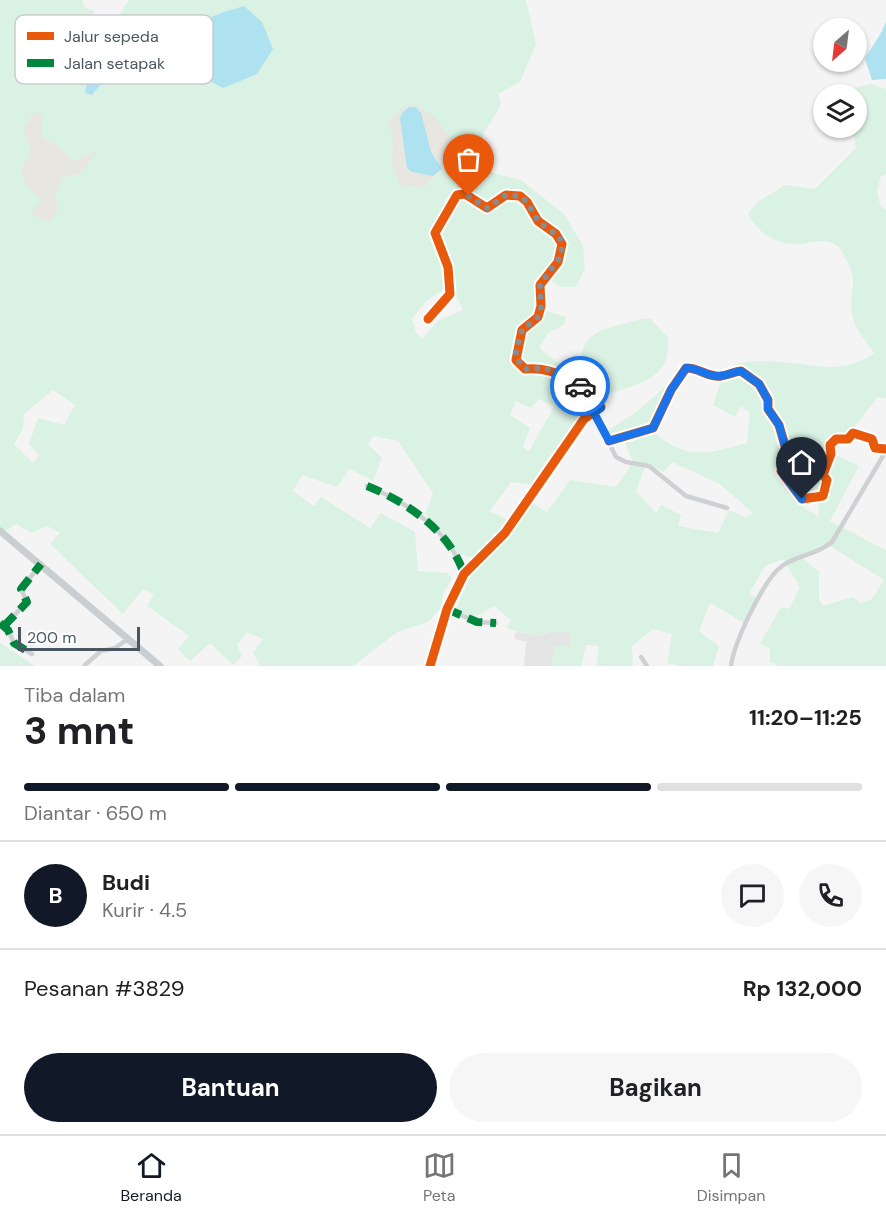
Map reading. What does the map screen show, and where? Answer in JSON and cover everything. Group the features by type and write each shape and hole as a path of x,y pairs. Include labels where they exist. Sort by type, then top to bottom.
{"main road":[{"path":"0,531 160,666"}],"street":[{"path":"428,319 450,294 448,267 435,233 457,195 465,194 487,208 506,195 520,196 527,202 538,221 560,238 563,248 558,262 540,285 541,311 538,317 522,330 516,360 525,369 545,368 576,384 601,408 580,425 500,539 464,574 447,609 430,666"},
{"path":"609,441 653,428 671,390 686,368 694,367 707,374 721,376 741,371 759,384 768,400 768,409 779,425 787,453 781,471 802,499 823,496 827,480 823,475 831,454 830,445 836,439 848,439 853,433 864,435 872,439 875,448 886,450 832,542 823,550 785,564 772,578 744,626 731,666"},
{"path":"594,413 613,453 619,459 649,466 686,496 727,508"},
{"path":"367,486 396,498 425,520 456,555 464,574"},
{"path":"32,654 14,643 2,624 27,602 21,590 41,564"},
{"path":"447,609 477,622 496,623"},
{"path":"85,665 102,651 115,648 128,639"},
{"path":"641,657 647,666"}],"shaded area":[{"path":"516,631 539,636 552,631 572,633 571,646 555,647 551,666 524,666 526,642 514,639"}],"green space":[{"path":"0,0 82,0 85,8 95,11 91,15 15,15 15,84 213,84 213,15 120,15 129,0 526,0 536,44 520,82 498,94 501,105 484,133 476,156 493,173 521,180 564,214 583,246 585,269 576,287 562,287 541,275 534,287 543,310 566,317 564,325 548,333 539,347 582,379 587,385 583,393 594,407 537,485 511,482 490,511 514,524 530,502 547,512 570,480 616,487 633,462 622,436 609,439 606,432 636,412 673,380 664,397 653,432 677,448 708,452 747,443 750,413 741,406 735,417 713,405 727,371 735,365 761,361 837,367 864,359 874,353 853,319 852,273 839,247 827,241 796,244 781,242 761,231 748,214 756,203 785,185 815,189 856,148 854,138 867,138 867,85 886,89 886,174 881,176 877,190 880,205 886,210 886,398 878,397 833,454 859,466 830,521 886,550 886,666 778,666 770,662 770,649 760,644 781,607 789,609 800,587 783,559 765,566 749,594 760,600 746,624 710,603 699,631 719,646 713,666 680,666 667,663 672,634 653,629 632,646 633,666 596,666 599,646 586,645 581,666 551,666 555,646 571,646 572,633 552,631 539,636 506,628 511,620 494,606 473,618 455,611 478,560 452,551 438,526 425,515 433,493 398,441 373,436 368,444 382,458 373,481 350,469 337,487 302,475 293,491 314,506 321,497 370,528 381,513 415,532 418,571 447,573 452,578 444,592 440,609 428,622 397,632 353,666 258,666 259,663 253,653 263,639 247,632 237,645 242,656 233,665 210,643 190,661 178,649 189,636 147,606 154,594 143,589 123,614 50,544 60,533 47,526 32,533 16,524 3,533 0,530","holes":["42,115 42,137 62,149 73,161 97,151 79,174 62,178 55,196 42,200 24,183 21,169 31,153","393,140 442,169 425,188 391,162","451,285 463,310 438,321 422,339 416,332 412,319 426,301","53,390 75,405 64,425 38,418 29,444 39,456 33,463 14,444 23,429 24,414","539,399 554,407 529,451 523,447 530,428 510,415 516,401 531,408","672,462 720,484 753,513 746,518 729,510 718,533 678,526 681,515 661,505 656,513 636,491 646,464 664,472","778,472 805,498 818,494 819,517 799,504 776,477","821,545 832,547 884,580 871,600 860,603 853,597 823,606 819,598 819,572 803,558"]},
{"path":"640,319 651,319 668,338 668,352 659,372 642,383 607,395 598,393 591,388 582,371 582,352 585,344 591,337 602,331"},
{"path":"0,643 35,666 0,666"}],"sand":[{"path":"416,105 434,116 453,142 451,157 425,188 401,185 391,162 393,140 389,121 403,107"},
{"path":"35,112 42,115 42,137 62,149 73,161 99,150 79,174 62,178 55,196 58,211 48,222 31,214 42,200 24,183 21,169 31,153 24,127"}],"water":[{"path":"244,6 262,22 273,49 257,74 223,88 213,82 213,17"},
{"path":"886,21 886,79 872,80 867,65 867,56"},
{"path":"87,84 102,84 92,95 85,93"},
{"path":"409,107 416,107 421,113 431,152 442,169 433,176 412,172 407,168 400,119 402,113"}],"marked path":[{"path":"367,486 397,500 438,531 449,544 464,574"},
{"path":"4,626 27,602 21,589 41,564"},
{"path":"447,609 477,622 496,623"},
{"path":"0,623 8,630 14,643 32,654"}],"cycle path":[{"path":"428,319 450,294 448,267 435,233 457,195 465,194 487,208 506,195 520,196 527,202 538,221 556,234 562,244 558,262 540,285 541,306 538,317 522,330 516,360 525,369 547,371 568,379 585,391 601,407 584,419 505,533 464,574 447,609 430,666"},
{"path":"609,441 653,428 671,390 686,368 716,376 741,371 759,384 768,400 768,409 779,425 787,453 781,471 802,499 823,496 827,480 823,475 831,454 830,445 836,439 848,439 853,433 872,439 875,448 886,449"}],"way so far":[{"path":"469,196 487,208 506,195 520,196 527,202 538,221 560,238 562,254 540,285 541,311 538,317 522,330 515,356 521,367 525,369 545,368 580,386"}],"route":[{"path":"580,386 601,408 594,413 609,441 653,428 671,390 686,368 694,367 707,374 721,376 741,371 759,384 768,400 768,409 779,425 787,453 781,471 802,499"}]}
